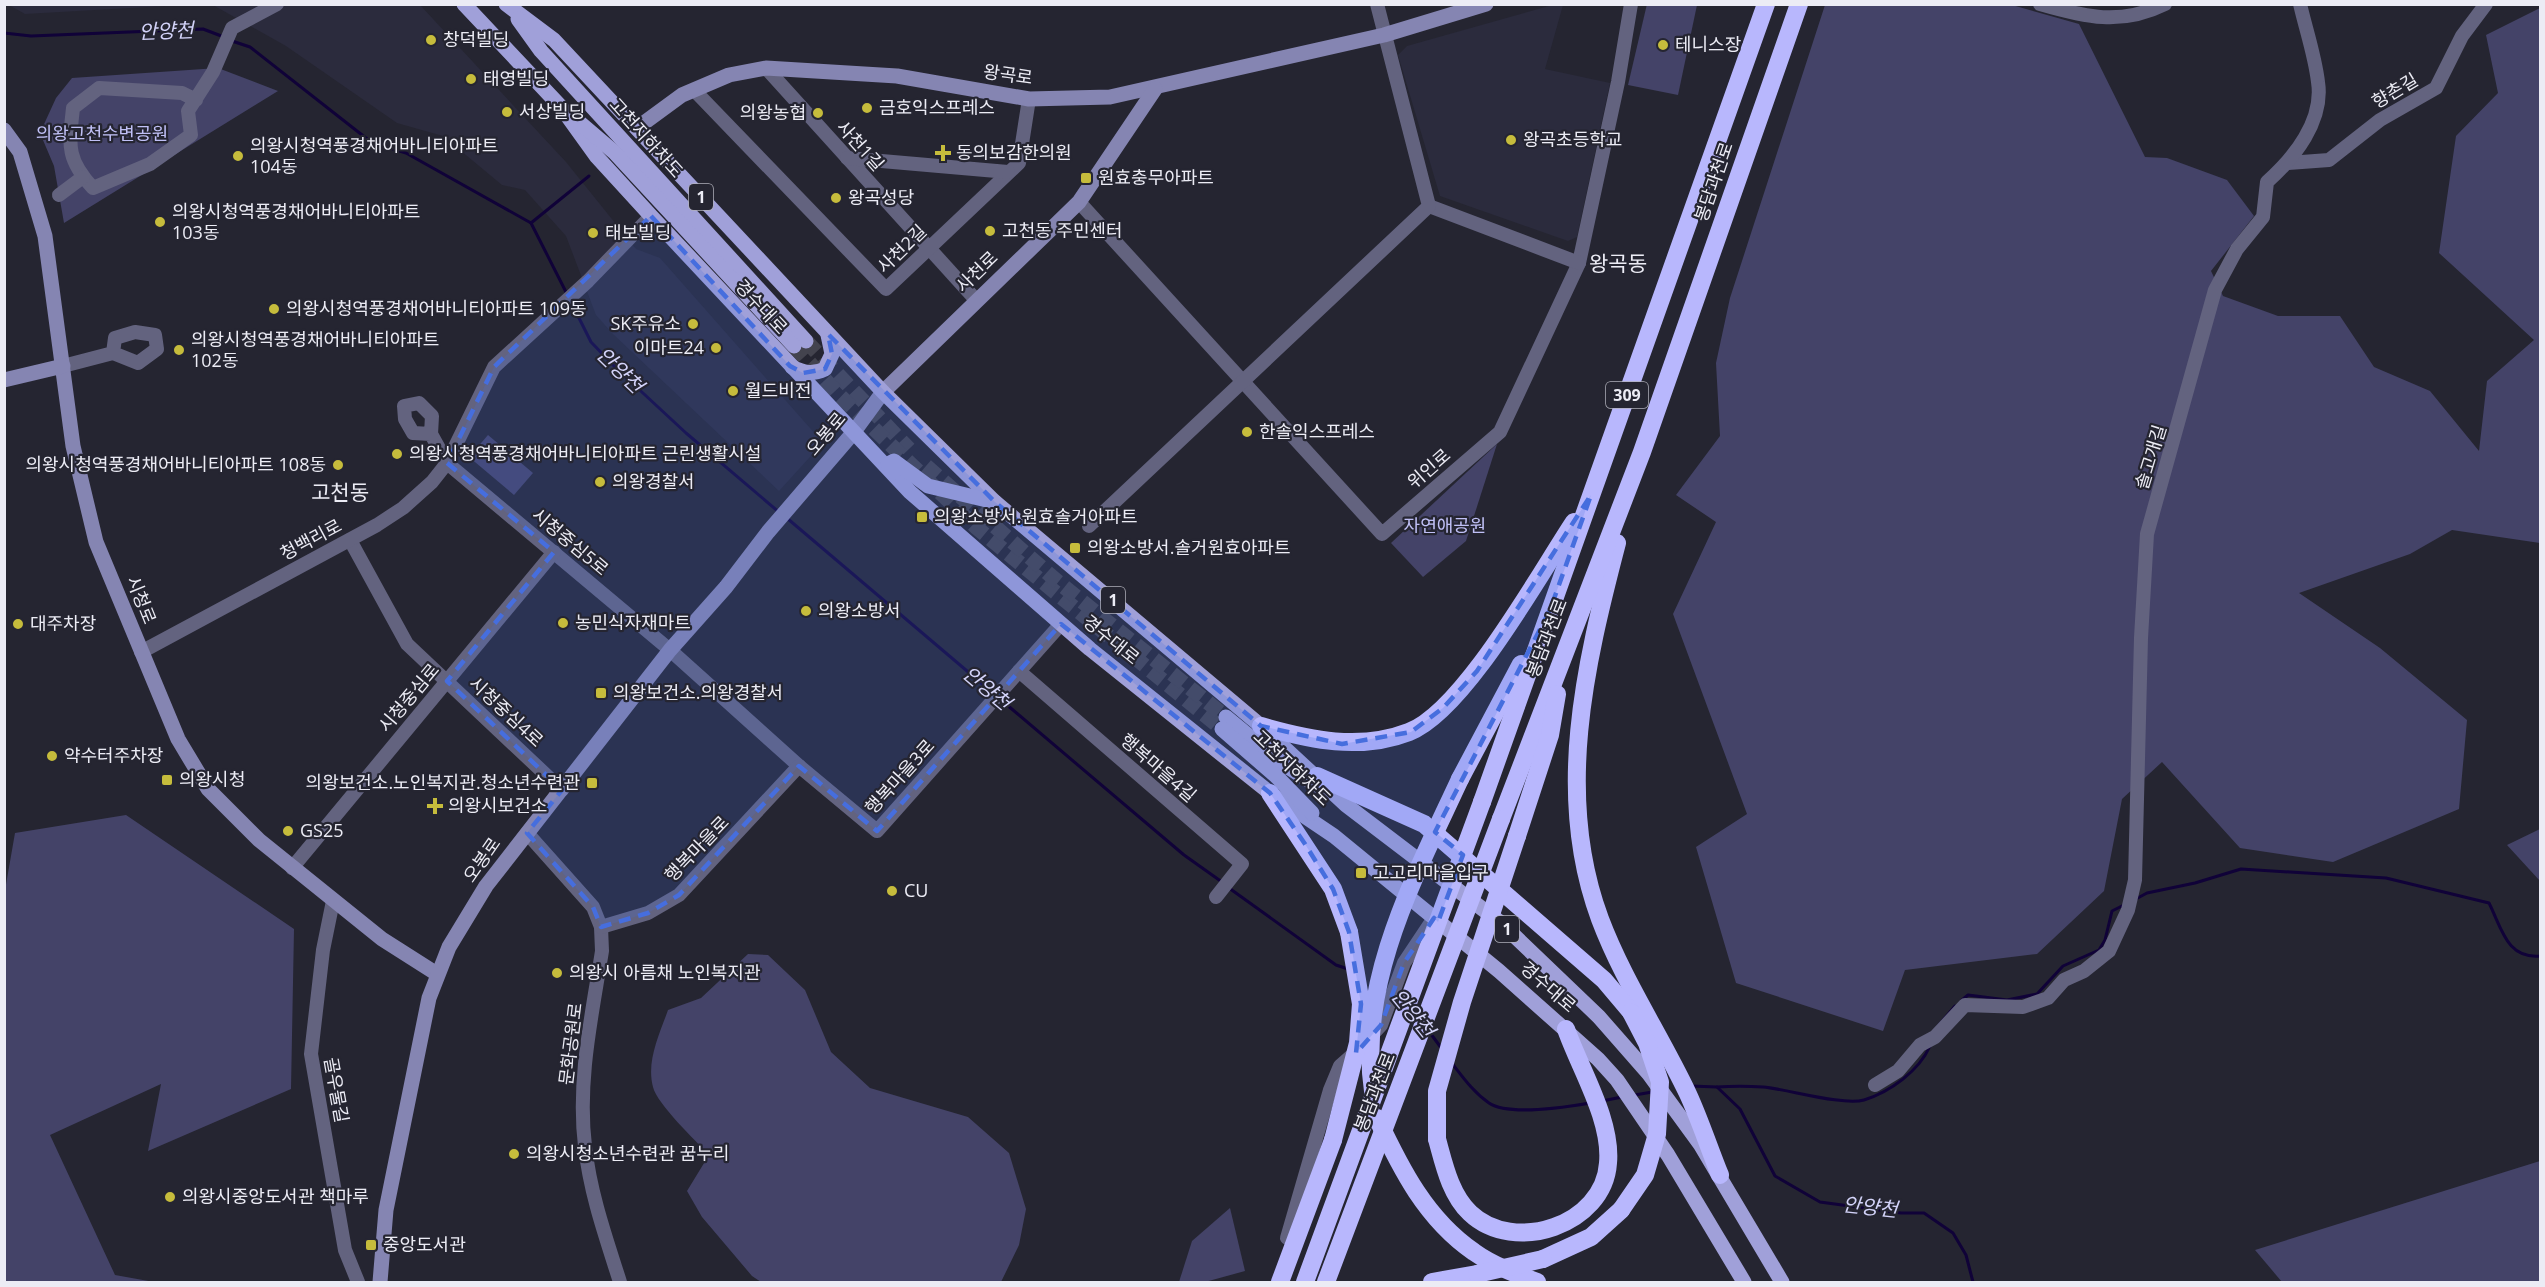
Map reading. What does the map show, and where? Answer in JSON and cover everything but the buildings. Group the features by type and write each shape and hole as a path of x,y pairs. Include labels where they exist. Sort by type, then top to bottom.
{"highway":[{"name":"봉담과천로","path":"1305,1282 1482,802 1766,4"},
{"name":"봉담과천로","path":"1326,1282 1642,452 1798,10"},
{"path":"1642,452 1591,640 1578,722 1577,784 1586,871 1600,918 1619,964 1688,1095 1720,1175"},
{"path":"1261,726 1342,744 1379,740 1411,732 1443,708 1477,670 1591,495"},
{"path":"1537,1282 1475,1253 1444,1228 1419,1197 1398,1163 1377,1118 1371,1073 1373,1025 1382,967 1415,874 1460,779 1550,610"},
{"path":"1563,656 1550,735 1462,1002 1437,1090 1437,1139 1449,1181 1470,1213 1494,1228 1539,1232 1577,1216 1598,1196 1609,1164 1600,1110 1566,1029"},
{"path":"1317,776 1424,824 1588,966 1631,1012 1647,1043 1660,1082 1657,1134 1645,1174 1621,1210 1591,1237 1543,1259 1432,1282"},
{"path":"1270,793 1333,889 1349,932 1362,1004 1358,1043 1333,1140 1280,1282"}],"main road":[{"name":"경수대로","path":"464,4 561,107 597,157 789,366 893,474 988,562 1061,624 1270,793 1334,836 1566,1029 1617,1080 1633,1102 1668,1155 1744,1282"},
{"name":"경수대로","path":"509,7 554,40 883,392 995,502 1261,726 1346,805 1501,923 1599,1017 1649,1074 1720,1175 1782,1282"},
{"name":"고천지하차도","path":"509,7 541,51 800,344 614,152 561,107"},
{"path":"789,366 803,373 816,373 825,369 832,354 828,334"},
{"path":"893,474 888,467 890,461 898,463 928,486 995,502"},
{"name":"고천지하차도","path":"1334,836 1224,723 1346,805"}],"street":[{"path":"196,100 182,93 99,88 73,108 69,149 83,177 93,188 150,164 191,135 188,111 196,100 213,72 232,28 277,4"},
{"path":"1377,4 1429,206"},
{"name":"왕곡로","path":"637,128 682,95 729,75 766,68 897,76 1029,99 1110,97 1384,35 1486,4"},
{"name":"위인로","path":"1079,202 1382,534 1500,432 1579,262 1618,82 1631,4"},
{"path":"2040,4 2083,16 2132,18 2165,4"},
{"name":"솔고개길","path":"1875,1085 1898,1071 1920,1045 1935,1037 1965,1005 2023,1007 2048,998 2064,980 2084,971 2109,951 2128,910 2136,880 2141,638 2147,534 2215,290 2237,249 2263,217 2267,182 2288,163 2314,121 2319,84 2300,4"},
{"name":"향촌길","path":"2288,163 2328,160 2380,120 2436,87 2462,36 2486,4"},
{"name":"사천1길","path":"766,68 976,300"},
{"name":"사천로","path":"883,392 1079,202 1155,88"},
{"name":"사천2길","path":"694,90 886,289 1019,163 1029,99"},
{"name":"시청로","path":"4,130 20,152 45,236 73,447 93,531 178,739 208,789 259,840 382,939 437,974"},
{"path":"847,158 1008,172"},
{"path":"59,195 83,177"},
{"path":"1429,206 1579,262"},
{"path":"1089,526 1429,206"},
{"name":"청백리로","path":"141,652 350,540 403,508 432,482 447,463 494,367 588,281 651,216"},
{"path":"4,380 113,353"},
{"name":"오봉로","path":"380,1282 386,1210 429,998 449,947 486,886 670,650 726,587 768,532 854,433 883,392"},
{"path":"431,434 447,463"},
{"name":"시청중심5로","path":"447,463 670,650"},
{"name":"시청중심4로","path":"350,540 407,644 562,790"},
{"name":"시청중심로","path":"292,868 554,552"},
{"name":"행복마을3로","path":"670,650 799,766 876,831 1061,624"},
{"name":"행복마을4길","path":"1018,671 1242,864 1216,897"},
{"name":"행복마을로","path":"601,927 648,913 679,895 799,766"},
{"name":"문화공원로","path":"527,833 572,880 593,907 601,927 602,951 583,1094 584,1143 591,1183 620,1282"},
{"name":"골우물길","path":"333,901 323,950 311,1054 345,1250 358,1282"},
{"path":"1272,1282 1295,1215 1321,1115 1340,1066 1362,1048 1381,1025 1404,963 1434,918"}],"highlighted area":[{"path":"651,216 790,366 803,373 825,369 832,354 828,334 995,502 1261,726 1342,744 1411,732 1443,708 1477,671 1591,495 1550,610 1435,832 1463,855 1438,922 1434,918 1404,963 1381,1025 1356,1053 1361,1004 1349,932 1333,889 1270,793 1061,624 877,831 799,766 679,895 648,913 601,927 593,907 527,833 562,790 447,681 554,552 447,463 494,367"}],"shaded area":[{"name":"왕곡초등학교","path":"1556,4 1563,5 1545,69 1610,83 1577,237 1568,241 1440,196 1398,55 1407,46"},
{"path":"9,5 182,5 25,14"},
{"path":"213,5 420,5 566,162 636,249 660,258 817,436 819,447 779,491 613,334 596,315 566,236 525,190 502,185 443,136 397,123 286,46"}],"green space":[{"name":"테니스장","path":"1647,4 1697,5 1678,95 1628,85"},
{"path":"1825,5 2012,5 2079,24 2145,157 2167,158 2227,180 2254,216 2211,271 2223,296 2278,316 2340,316 2374,367 2430,391 2479,451 2487,381 2534,340 2439,253 2456,136 2498,93 2486,35 2540,8 2540,543 2452,530 2410,554 2299,593 2380,648 2467,720 2459,809 2333,862 2240,848 2162,762 2122,799 2104,891 2037,954 1905,970 1883,1031 1736,983 1696,847 1747,814 1673,614 1716,522 1676,495 1720,436 1716,363 1730,298"},
{"name":"의왕고천수변공원","path":"218,68 278,91 64,223 54,166 40,133 56,98 72,78"},
{"path":"488,435 533,473 514,495 469,457"},
{"name":"자연애공원","path":"1497,444 1466,541 1423,577 1391,543"},
{"path":"126,815 294,929 291,1089 148,1151 161,1084 50,1135 115,1275 154,1282 5,1282 4,896 15,833"},
{"path":"2540,829 2540,881 2507,845"},
{"path":"748,954 768,955 805,990 831,1052 870,1088 968,1117 1009,1153 1026,1209 1019,1245 1001,1282 761,1282 752,1276 702,1217 687,1191 709,1155 669,1112 656,1094 651,1077 651,1067 668,1010 701,998"},
{"path":"2540,1161 2540,1282 2282,1282 2255,1250"},
{"path":"1230,1208 1245,1271 1205,1282 1179,1282 1192,1241"}],"waterway":[{"name":"안양천","path":"4,33 31,36 203,29 224,37"},
{"name":"안양천","path":"232,41 250,47 371,142 406,153 531,223 567,294"},
{"path":"531,223 589,176"},
{"name":"안양천","path":"571,302 591,342 616,368 686,433 780,513"},
{"name":"안양천","path":"788,519 993,693"},
{"name":"안양천","path":"1000,699 1184,855 1222,882"},
{"path":"2134,900 2147,893 2195,883 2241,869 2386,878 2489,903 2502,932 2513,947 2520,953 2540,956"},
{"name":"안양천","path":"1229,888 1336,965 1348,969"},
{"path":"1962,1000 1968,995 2007,1000 2037,994 2063,966 2099,950 2105,940 2112,911 2126,904"},
{"path":"1938,1026 1955,1006"},
{"name":"안양천","path":"1428,1030 1442,1049"},
{"path":"1717,1087 1763,1087 1843,1101 1864,1100 1884,1092 1903,1079 1919,1064 1930,1046"},
{"name":"안양천","path":"1451,1062 1478,1094 1498,1107 1523,1110 1590,1103"},
{"name":"안양천","path":"1691,1086 1717,1087 1740,1109 1775,1176 1820,1202 1901,1213 1924,1213 1953,1233 1966,1255 1973,1282"},
{"name":"안양천","path":"1635,1095 1652,1092"},
{"name":"안양천","path":"1602,1101 1622,1097"}],"tunnel":[{"path":"806,341 909,449"},
{"path":"794,346 840,396 977,528 1222,729"},
{"path":"926,466 1058,582 1226,717"}],"place":[{"name":"창덕빌딩","path":"431,40"},
{"name":"테니스장","path":"1663,45"},
{"name":"태영빌딩","path":"471,79"},
{"name":"금호익스프레스","path":"867,108"},
{"name":"서상빌딩","path":"507,112"},
{"name":"의왕농협","path":"818,113"},
{"name":"왕곡초등학교","path":"1511,140"},
{"name":"동의보감한의원","path":"943,153"},
{"name":"의왕시청역풍경채어바니티아파트 104동","path":"238,156"},
{"name":"원효충무아파트","path":"1086,178"},
{"name":"왕곡성당","path":"836,198"},
{"name":"의왕시청역풍경채어바니티아파트 103동","path":"160,222"},
{"name":"고천동 주민센터","path":"990,231"},
{"name":"태보빌딩","path":"593,233"},
{"name":"의왕시청역풍경채어바니티아파트 109동","path":"274,309"},
{"name":"SK주유소","path":"693,324"},
{"name":"이마트24","path":"716,348"},
{"name":"의왕시청역풍경채어바니티아파트 102동","path":"179,350"},
{"name":"월드비전","path":"733,391"},
{"name":"한솔익스프레스","path":"1247,432"},
{"name":"의왕시청역풍경채어바니티아파트 근린생활시설","path":"397,454"},
{"name":"의왕시청역풍경채어바니티아파트 108동","path":"338,465"},
{"name":"의왕경찰서","path":"600,482"},
{"name":"의왕소방서.원효솔거아파트","path":"922,517"},
{"name":"의왕소방서.솔거원효아파트","path":"1075,548"},
{"name":"의왕소방서","path":"806,611"},
{"name":"농민식자재마트","path":"563,623"},
{"name":"대주차장","path":"18,624"},
{"name":"의왕보건소.의왕경찰서","path":"601,693"},
{"name":"약수터주차장","path":"52,756"},
{"name":"의왕시청","path":"167,780"},
{"name":"의왕보건소.노인복지관.청소년수련관","path":"592,783"},
{"name":"의왕시보건소","path":"435,806"},
{"name":"GS25","path":"288,831"},
{"name":"고고리마을입구","path":"1361,873"},
{"name":"CU","path":"892,891"},
{"name":"의왕시 아름채 노인복지관","path":"557,973"},
{"name":"의왕시청소년수련관 꿈누리","path":"514,1154"},
{"name":"의왕시중앙도서관 책마루","path":"170,1197"},
{"name":"중앙도서관","path":"371,1245"}],"district":[{"name":"왕곡동","path":"1618,264"},
{"name":"고천동","path":"340,493"}]}
